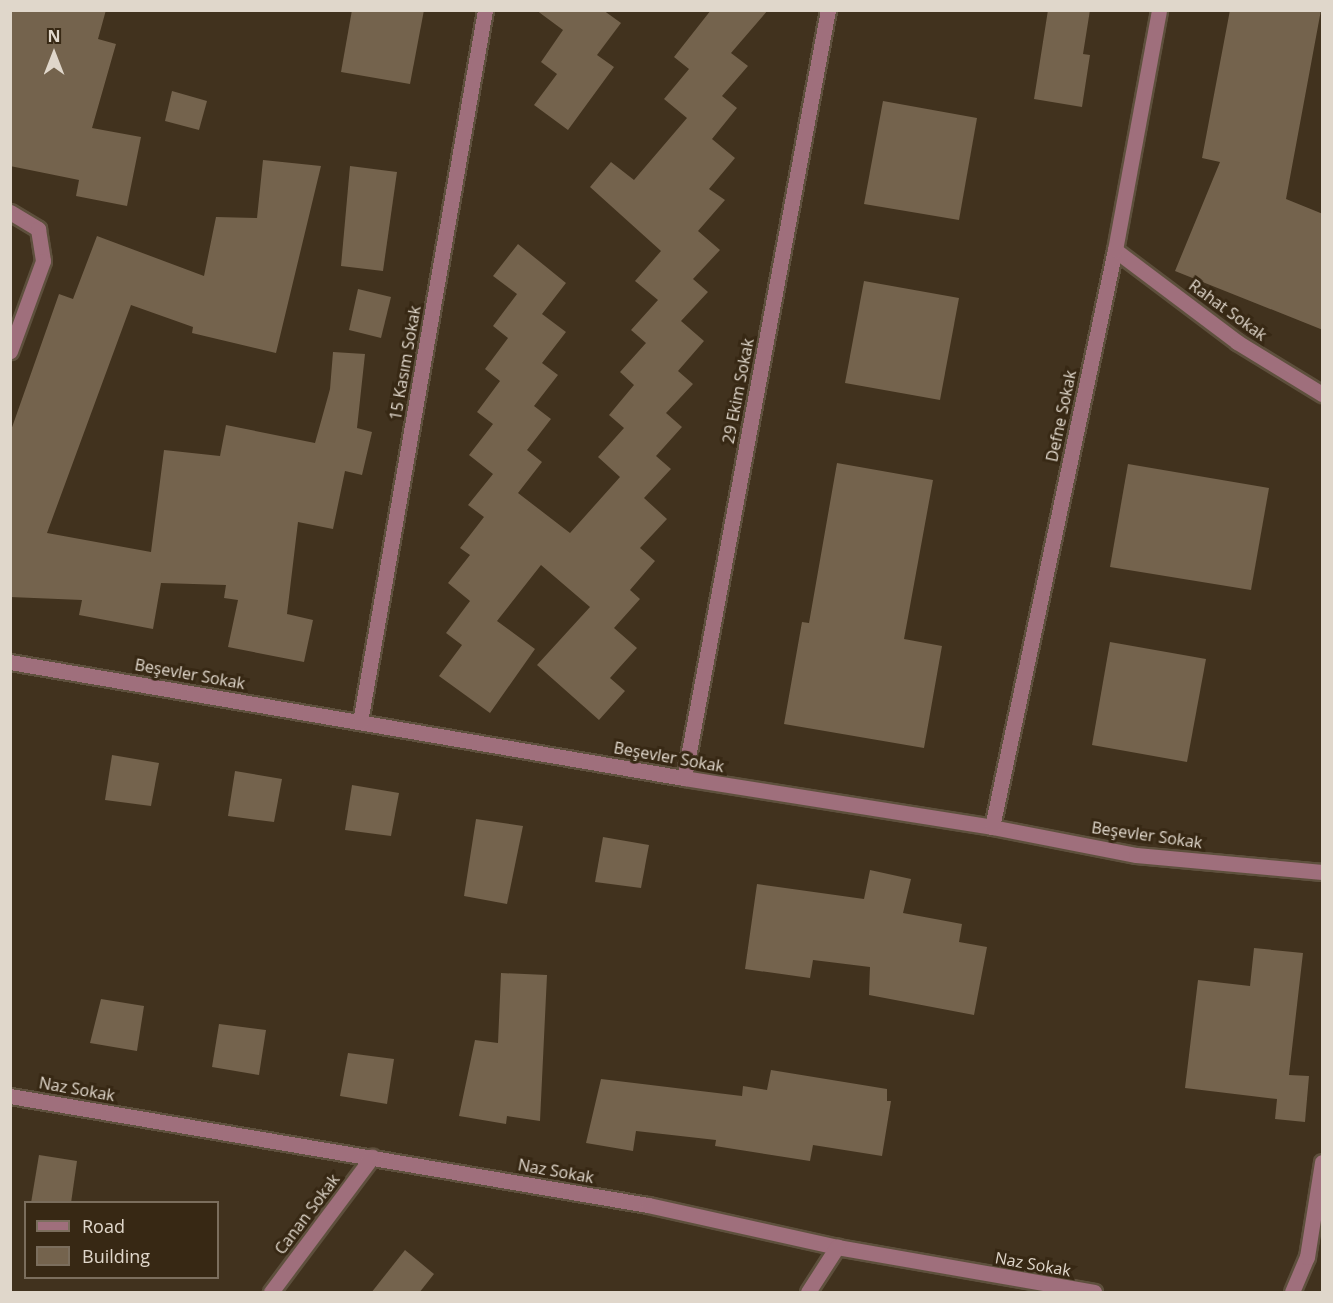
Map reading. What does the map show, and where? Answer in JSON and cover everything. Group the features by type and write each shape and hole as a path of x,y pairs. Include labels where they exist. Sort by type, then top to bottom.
{"street":[{"name":"15 Kasım Sokak","path":"360,722 485,10"},
{"name":"29 Ekim Sokak","path":"684,778 828,10"},
{"name":"Defne Sokak","path":"992,827 1115,250 1159,10"},
{"path":"10,212 16,212 38,229 43,261 11,351"},
{"name":"Rahat Sokak","path":"1115,250 1238,342 1323,394"},
{"name":"Beşevler Sokak","path":"10,662 684,778 992,827 1136,855 1323,872"},
{"name":"Naz Sokak","path":"10,1096 648,1204 837,1247 1094,1293"},
{"name":"Canan Sokak","path":"271,1293 372,1157"},
{"path":"1292,1293 1306,1257 1323,1162"},
{"path":"808,1293 837,1247"}],"building":[{"path":"10,10 106,10 98,39 116,44 92,128 141,137 127,206 76,196 79,180 10,166"},
{"path":"352,10 424,10 410,84 341,72"},
{"path":"536,10 603,10 621,23 597,55 614,67 568,130 534,105 557,74 541,62 563,30"},
{"path":"711,10 768,10 731,53 748,66 722,96 737,108 712,139 735,158 709,189 725,200 698,231 720,250 693,279 708,292 681,321 704,341 678,371 693,384 666,413 682,427 656,456 671,469 644,498 667,519 640,548 655,561 630,590 640,599 614,628 637,648 610,678 625,691 599,720 537,665 590,607 541,565 497,621 535,649 490,713 439,676 462,645 446,633 470,601 448,583 470,555 460,548 484,517 468,505 493,474 469,455 493,424 477,412 500,381 485,369 508,338 493,326 517,294 493,276 518,244 566,283 542,314 566,332 542,363 558,375 534,406 551,419 527,450 542,462 518,493 570,533 620,477 598,457 624,428 609,415 634,385 620,372 646,343 631,330 658,300 635,281 661,251 590,187 611,162 634,180 687,118 664,99 689,69 674,57"},
{"path":"1048,10 1090,10 1083,54 1090,55 1082,107 1034,99"},
{"path":"1230,10 1321,10 1286,199 1323,214 1323,330 1175,271 1220,162 1202,158"},
{"path":"172,91 207,101 199,130 165,121"},
{"path":"883,101 977,118 959,220 864,204"},
{"path":"263,160 321,166 276,353 192,333 193,327 131,305 47,533 151,552 164,450 220,456 226,425 315,443 330,389 333,352 365,354 357,428 372,432 362,475 345,471 333,529 298,522 287,614 313,620 304,662 228,647 238,600 224,598 226,585 161,583 153,629 79,615 82,600 10,597 10,433 59,294 73,299 97,236 204,276 216,217 257,218"},
{"path":"350,166 397,172 383,271 341,266"},
{"path":"864,281 959,298 940,400 845,383"},
{"path":"358,289 391,297 381,338 349,330"},
{"path":"837,463 933,480 904,639 942,646 924,748 784,724 802,622 809,623"},
{"path":"1128,464 1269,488 1251,590 1110,567"},
{"path":"1110,642 1206,659 1187,762 1092,745"},
{"path":"112,755 159,763 151,806 105,800"},
{"path":"235,771 282,779 274,822 228,816"},
{"path":"352,785 399,793 391,836 345,830"},
{"path":"476,819 523,826 507,904 464,896"},
{"path":"603,837 649,845 641,888 595,882"},
{"path":"870,870 911,879 903,913 962,924 959,942 987,947 974,1015 869,995 870,967 813,960 810,978 745,969 757,884 864,899"},
{"path":"1254,948 1303,953 1289,1075 1309,1076 1305,1122 1275,1119 1277,1099 1185,1088 1198,980 1250,986"},
{"path":"501,973 547,975 540,1121 507,1116 506,1124 459,1116 475,1040 498,1043"},
{"path":"101,999 144,1006 137,1051 90,1043"},
{"path":"219,1024 266,1030 259,1075 212,1067"},
{"path":"348,1053 394,1059 387,1104 340,1096"},
{"path":"771,1070 887,1089 887,1101 891,1101 882,1156 813,1145 810,1161 715,1146 716,1140 636,1131 633,1151 586,1143 601,1079 742,1096 743,1086 767,1090"},
{"path":"39,1155 77,1161 71,1201 31,1201"},
{"path":"405,1250 434,1274 419,1293 371,1293"}]}
